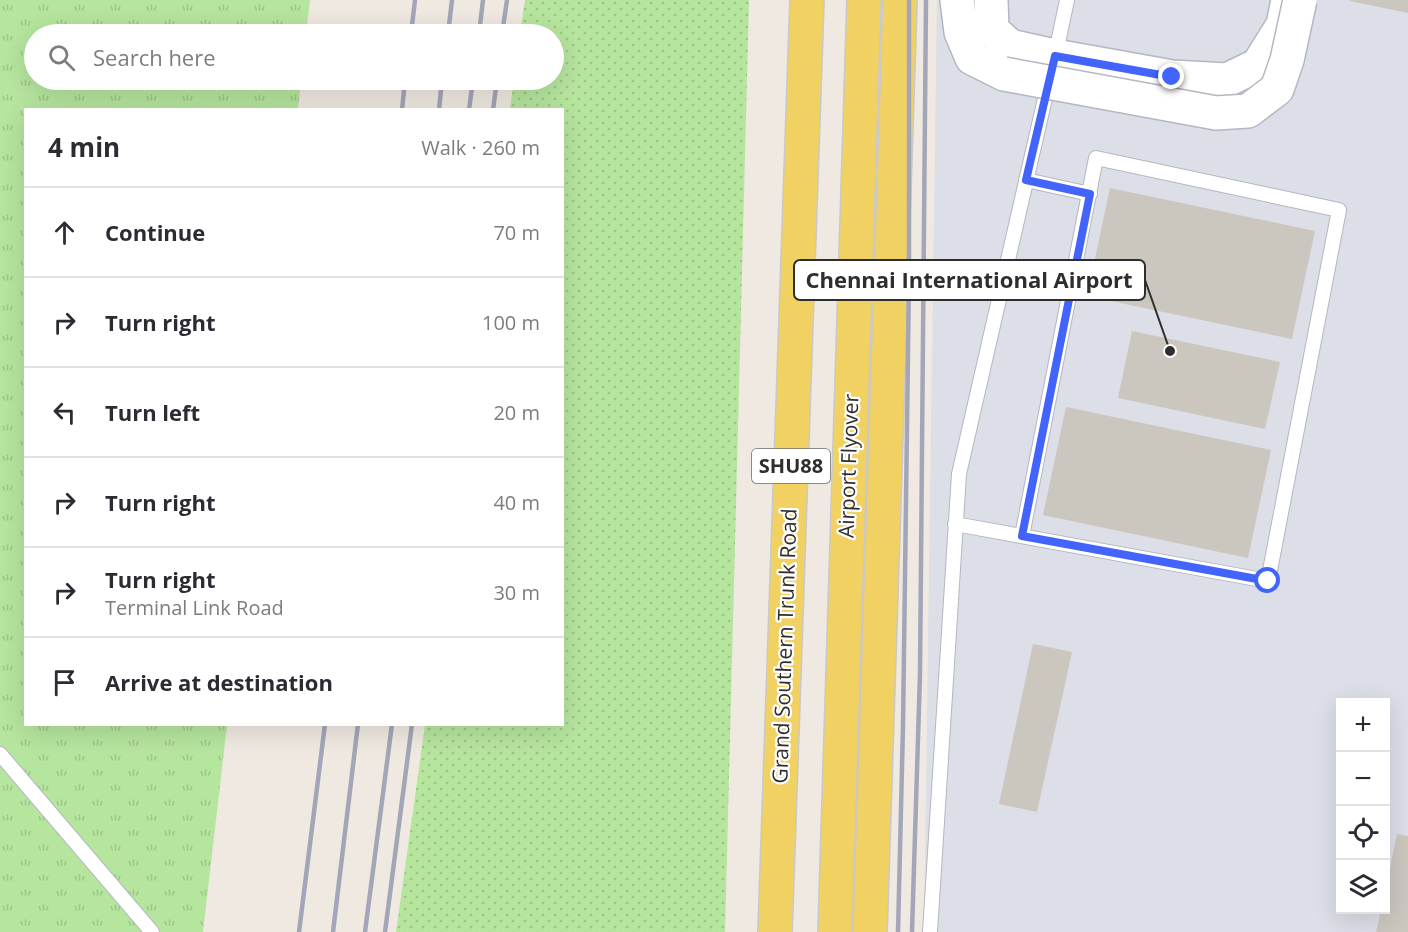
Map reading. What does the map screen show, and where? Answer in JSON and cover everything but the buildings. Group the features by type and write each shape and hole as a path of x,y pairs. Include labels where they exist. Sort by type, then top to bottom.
{"main road":[{"name":"Grand Southern Trunk Road","path":"775,932 807,0"},
{"name":"Airport Flyover","path":"835,932 864,0"},
{"path":"870,932 900,0"}],"street":[{"path":"957,0 961,32 972,58 1004,74 1216,113 1248,111 1277,89 1287,60 1300,0"},
{"path":"991,0 992,30 1010,46 1172,77 1227,80 1258,65 1283,26 1288,0"}],"lane":[{"path":"930,932 959,474 1067,0"},
{"path":"955,524 1268,581 1339,210 1096,158 1022,536"},
{"path":"1026,180 1090,194"},
{"path":"0,754 152,932"}],"shaded area":[{"path":"937,0 1408,0 1408,932 924,932"}],"green space":[{"path":"0,0 310,0 307,24 24,24 24,90 300,90 298,108 24,108 24,726 227,726 203,932 0,932"},
{"path":"525,0 749,0 725,932 396,932 425,726 564,726 564,108 510,108 513,90 564,90 564,24 521,24"}],"railway":[{"path":"412,24 415,0"},
{"path":"449,24 452,0"},
{"path":"480,24 483,0"},
{"path":"503,24 507,0"},
{"path":"898,932 909,277 909,0"},
{"path":"912,932 920,674 926,0"},
{"path":"402,108 404,90"},
{"path":"439,108 441,90"},
{"path":"469,108 472,90"},
{"path":"493,108 496,90"},
{"path":"299,932 325,726"},
{"path":"333,932 358,726"},
{"path":"365,932 392,726"},
{"path":"385,932 412,726"}],"place":[{"name":"Chennai International Airport","path":"1170,351"}],"route":[{"path":"1172,77 1055,56 1026,180 1090,194 1022,536 1268,581"}]}
